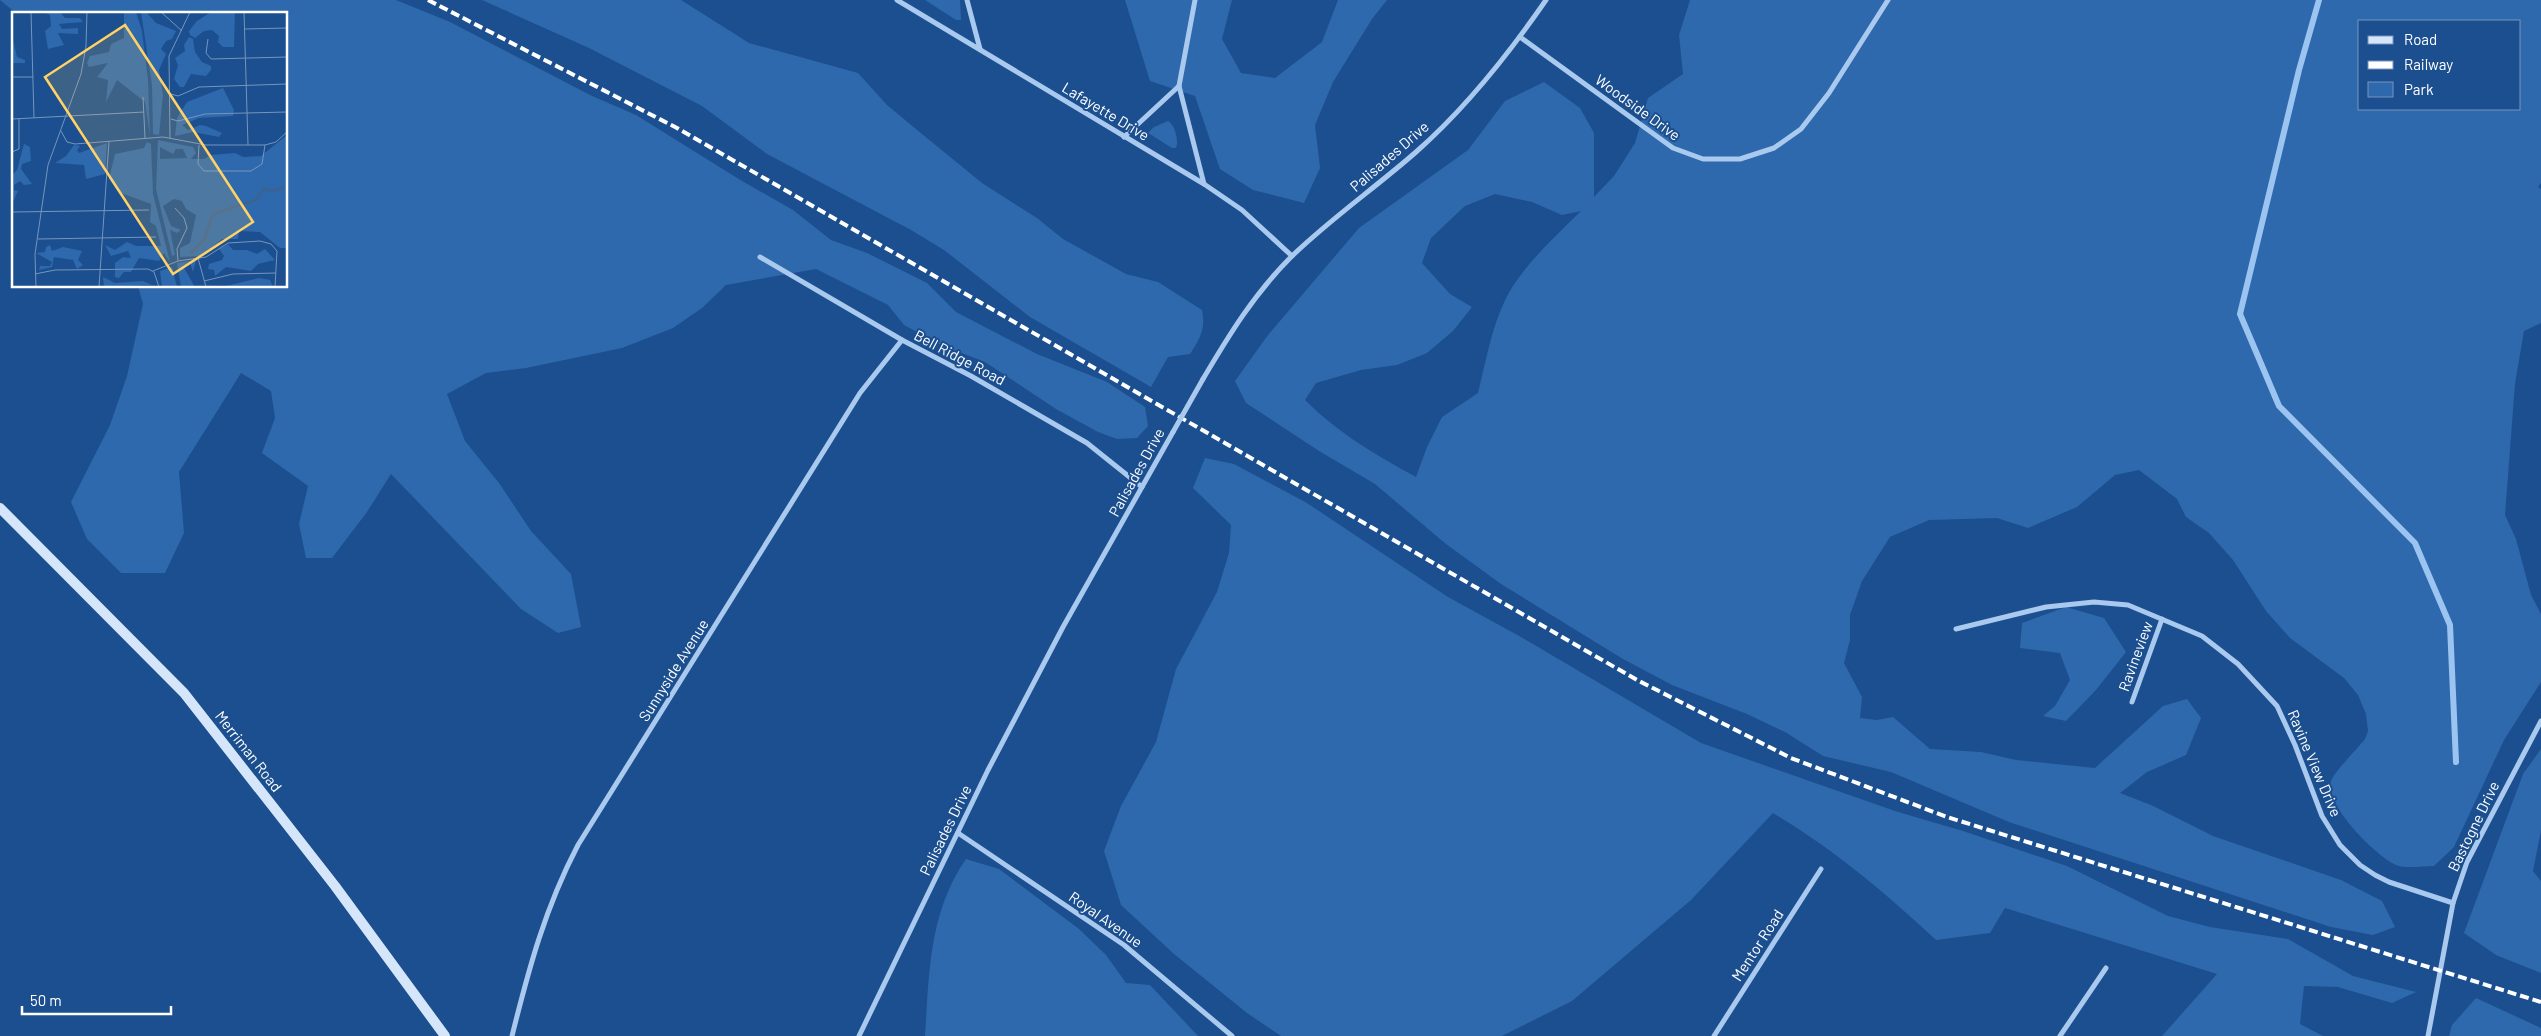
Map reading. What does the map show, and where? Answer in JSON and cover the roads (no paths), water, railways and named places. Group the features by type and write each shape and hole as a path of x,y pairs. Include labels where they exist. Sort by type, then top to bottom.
{"main road":[{"name":"Merriman Road","path":"0,508 184,692 335,886 445,1036"}],"street":[{"name":"Lafayette Drive","path":"897,0 1204,184 1242,210 1292,256"},
{"path":"967,0 980,49"},
{"path":"1195,0 1179,86 1204,184"},
{"name":"Palisades Drive","path":"858,1036 988,770 1063,627 1240,317 1292,256 1416,152 1478,89 1520,37 1546,0"},
{"name":"Woodside Drive","path":"1520,37 1672,148 1703,158 1740,159 1774,148 1801,129 1829,92 1888,0"},
{"path":"1124,137 1179,86"},
{"name":"Bell Ridge Road","path":"760,257 902,340 971,376 1087,443 1142,487"},
{"name":"Sunnyside Avenue","path":"512,1036 528,967 558,884 578,845 860,393 902,340"},
{"name":"Ravine View Drive","path":"1956,629 2046,607 2085,602 2128,606 2202,636 2238,664 2277,706 2295,744 2322,816 2340,845 2360,865 2389,882 2453,903"},
{"name":"Ravineview","path":"2132,702 2162,619"},
{"name":"Bastogne Drive","path":"2428,1036 2453,903 2475,845 2541,721"},
{"name":"Royal Avenue","path":"958,833 1124,945 1232,1036"},
{"name":"Mentor Road","path":"1714,1036 1822,869"},
{"path":"2060,1036 2106,968"}],"waterway":[{"path":"2319,0 2299,70 2240,314 2279,406 2415,543 2450,625 2456,762"}],"railway":[{"path":"428,0 677,128 1637,680 1791,758 1947,817 2541,1002"}]}
